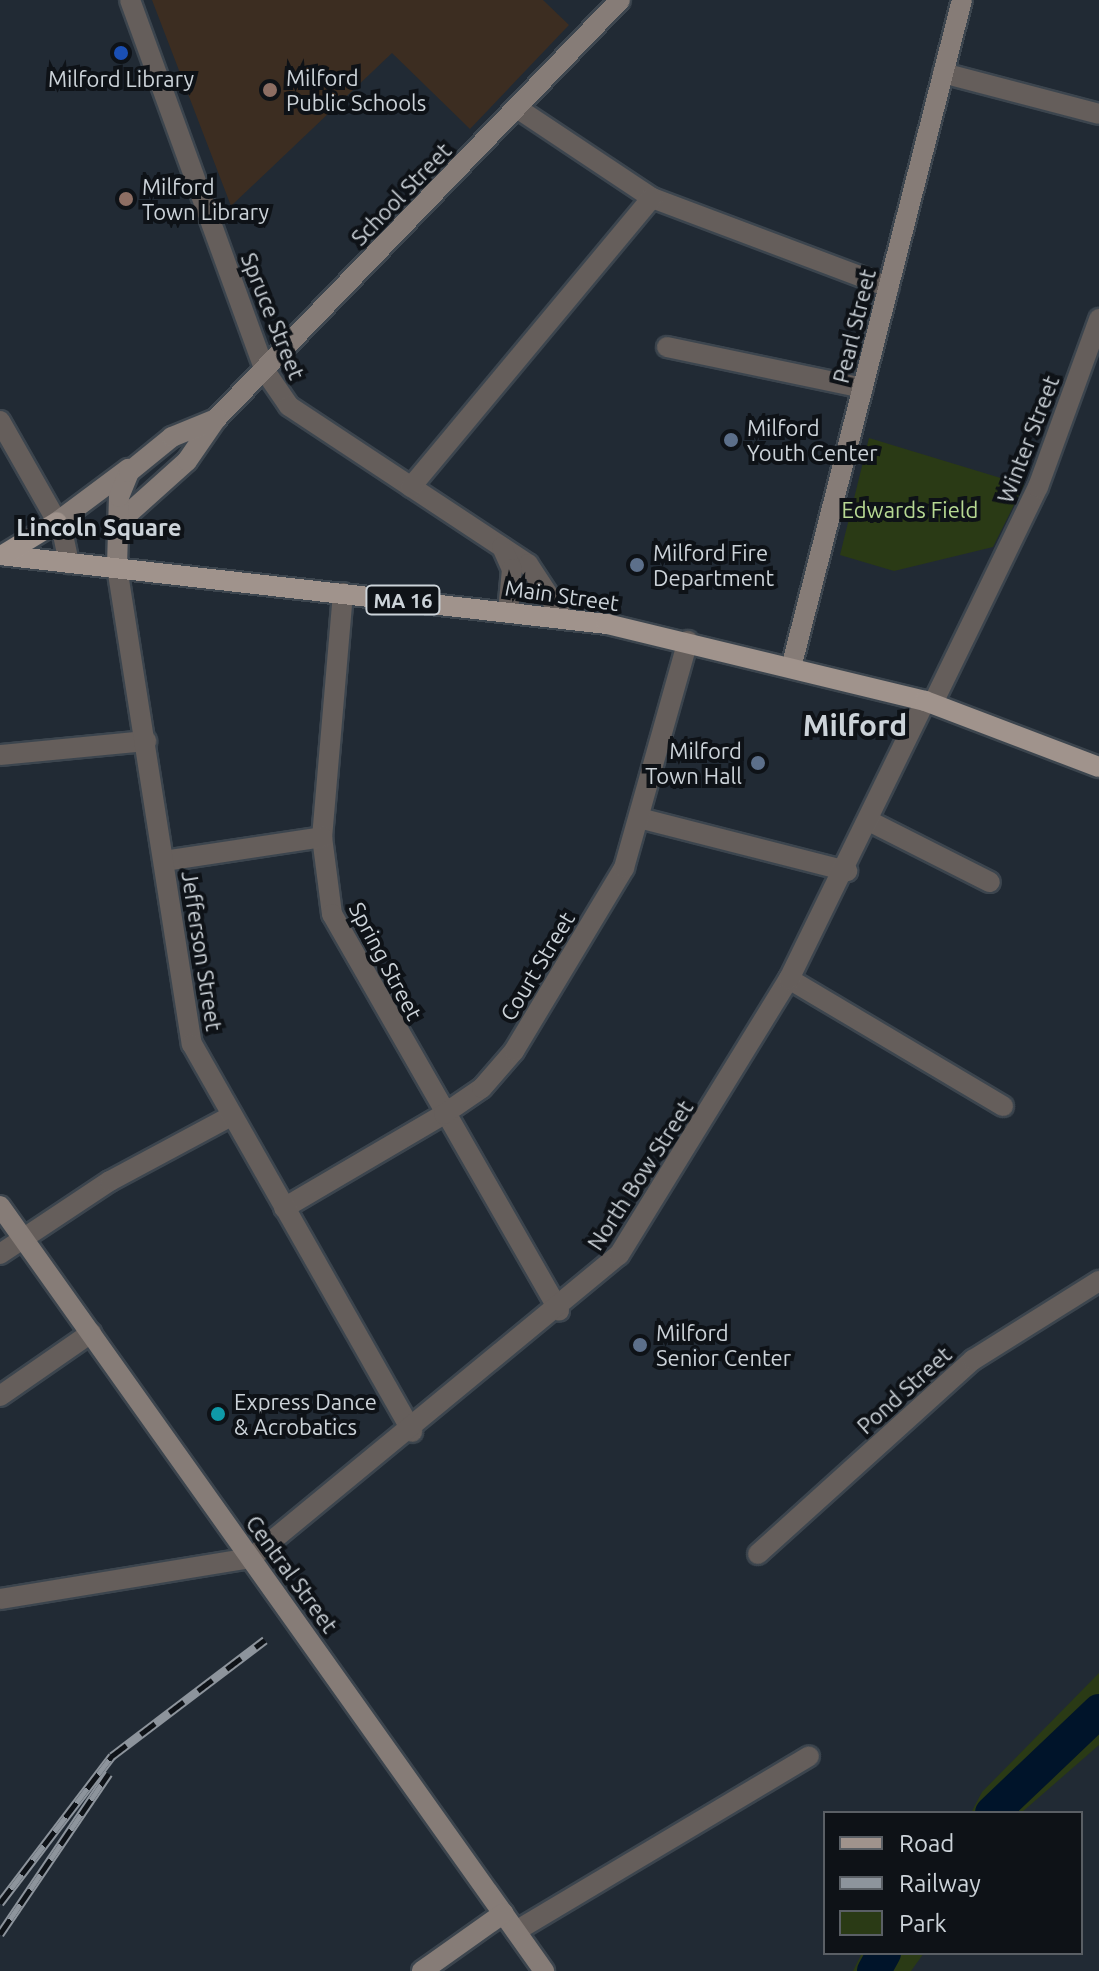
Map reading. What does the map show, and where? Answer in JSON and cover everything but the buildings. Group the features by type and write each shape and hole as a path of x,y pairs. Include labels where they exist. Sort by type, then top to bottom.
{"main road":[{"name":"School Street","path":"119,522 192,456 216,419 620,0"},
{"name":"Pearl Street","path":"792,664 962,0"},
{"name":"School Street","path":"57,522 141,459 216,419"},
{"path":"117,567 121,486 141,459"},
{"path":"1,555 57,522"},
{"name":"Main Street","path":"1,555 563,617 688,641 792,664 929,702 1099,767"},
{"name":"Central Street","path":"0,1206 544,1971"},
{"path":"422,1971 504,1913"}],"street":[{"name":"Spruce Street","path":"130,0 265,371 289,406 537,573 563,617"},
{"path":"943,73 1099,114"},
{"path":"517,108 652,198 889,287"},
{"path":"411,487 652,198"},
{"name":"Winter Street","path":"929,702 1038,487 1099,319"},
{"path":"667,347 863,388"},
{"path":"0,421 57,522 69,563"},
{"path":"502,547 512,569 508,612"},
{"name":"Jefferson Street","path":"117,567 190,1038 231,1116 412,1432"},
{"name":"Spring Street","path":"343,593 322,837 337,928 559,1311"},
{"name":"Court Street","path":"284,1208 444,1114 482,1088 514,1051 624,868 688,641"},
{"name":"North Bow Street","path":"251,1558 412,1432 559,1311 619,1255 789,979 847,871 929,702"},
{"path":"0,755 146,741"},
{"path":"639,818 847,871"},
{"path":"871,822 990,882"},
{"path":"164,861 322,837"},
{"path":"789,979 1003,1106"},
{"path":"0,1254 231,1116"},
{"name":"Pond Street","path":"758,1554 973,1360 1099,1281"},
{"path":"0,1396 91,1333"},
{"path":"0,1599 251,1558"},
{"path":"516,1931 809,1756"}],"shaded area":[{"name":"Milford Public Schools","path":"152,0 543,0 569,25 470,129 392,53 231,206"}],"green space":[{"name":"Edwards Field","path":"869,438 1024,485 993,547 894,571 840,555"},
{"path":"1099,1673 1099,1745 1023,1811 972,1811 982,1792"},
{"path":"861,1955 923,1955 911,1971 853,1971"}],"waterway":[{"path":"994,1811 1099,1711"},
{"path":"874,1971 883,1955"}],"railway":[{"path":"0,1903 112,1756 265,1640"},
{"path":"0,1934 109,1773"}],"place":[{"name":"Milford Library","path":"121,53"},
{"name":"Milford Public Schools","path":"270,90"},
{"name":"Milford Town Library","path":"126,199"},
{"name":"Milford Youth Center","path":"731,440"},
{"name":"Milford Fire Department","path":"637,565"},
{"name":"Milford Town Hall","path":"758,763"},
{"name":"Milford Senior Center","path":"640,1345"},
{"name":"Express Dance & Acrobatics","path":"218,1414"}],"district":[{"name":"Lincoln Square","path":"99,528"},
{"name":"Milford","path":"855,725"}]}
